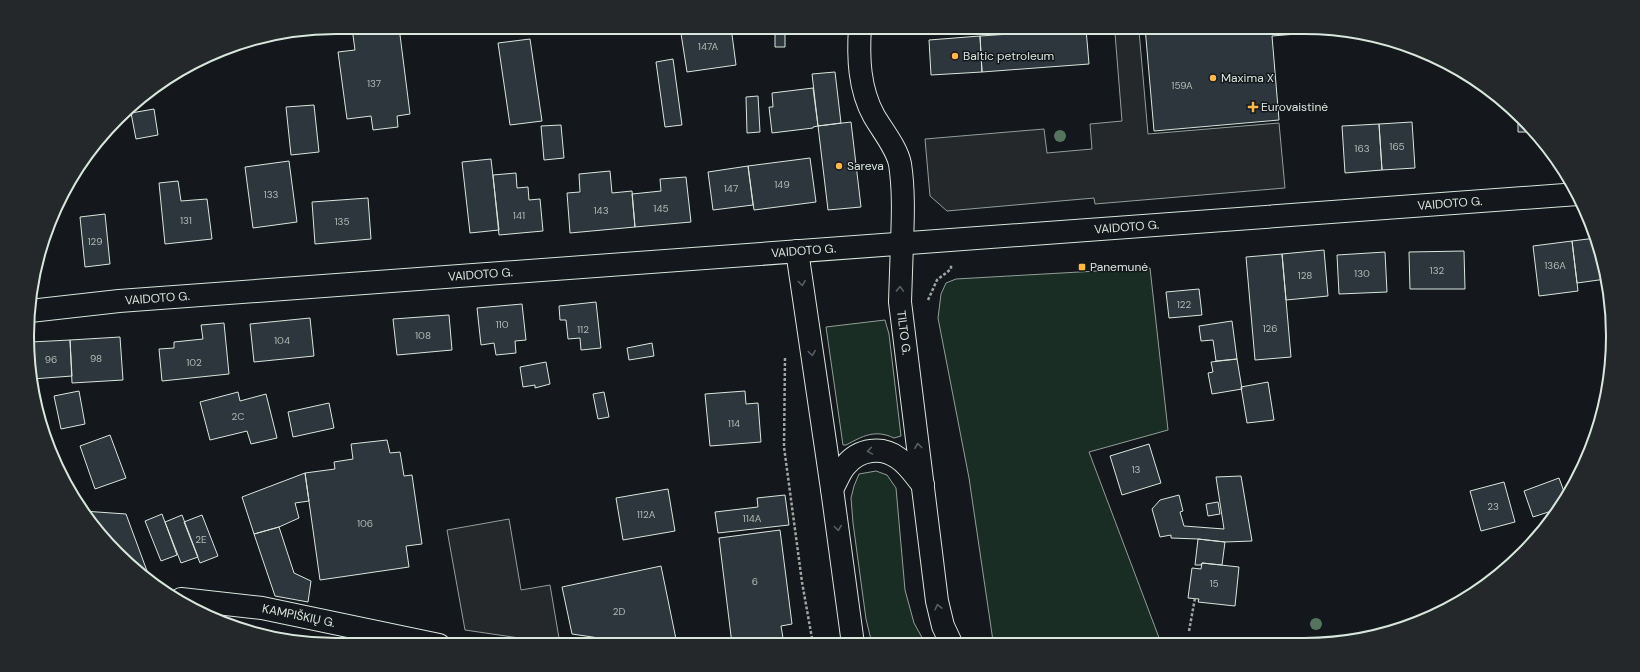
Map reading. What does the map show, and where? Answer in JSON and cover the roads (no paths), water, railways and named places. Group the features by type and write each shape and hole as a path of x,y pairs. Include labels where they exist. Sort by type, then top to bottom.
{"main road":[{"name":"TILTO G.","path":"860,34 859,48 862,83 873,115 889,140 900,163 903,213 900,302 937,601 943,626 949,638"},
{"name":"VAIDOTO G.","path":"36,310 119,301 1571,195"},
{"path":"798,251 852,638"},
{"path":"832,489 846,464 869,450 882,451 898,458 923,485"},
{"name":"KAMPIŠKIŲ G.","path":"188,600 262,608 406,638"}],"place":[{"name":"Baltic petroleum","path":"955,56"},
{"name":"Maxima X","path":"1213,78"},
{"name":"Eurovaistinė","path":"1253,107"},
{"name":"Sareva","path":"839,166"},
{"name":"Panemunė","path":"1082,267"}]}
